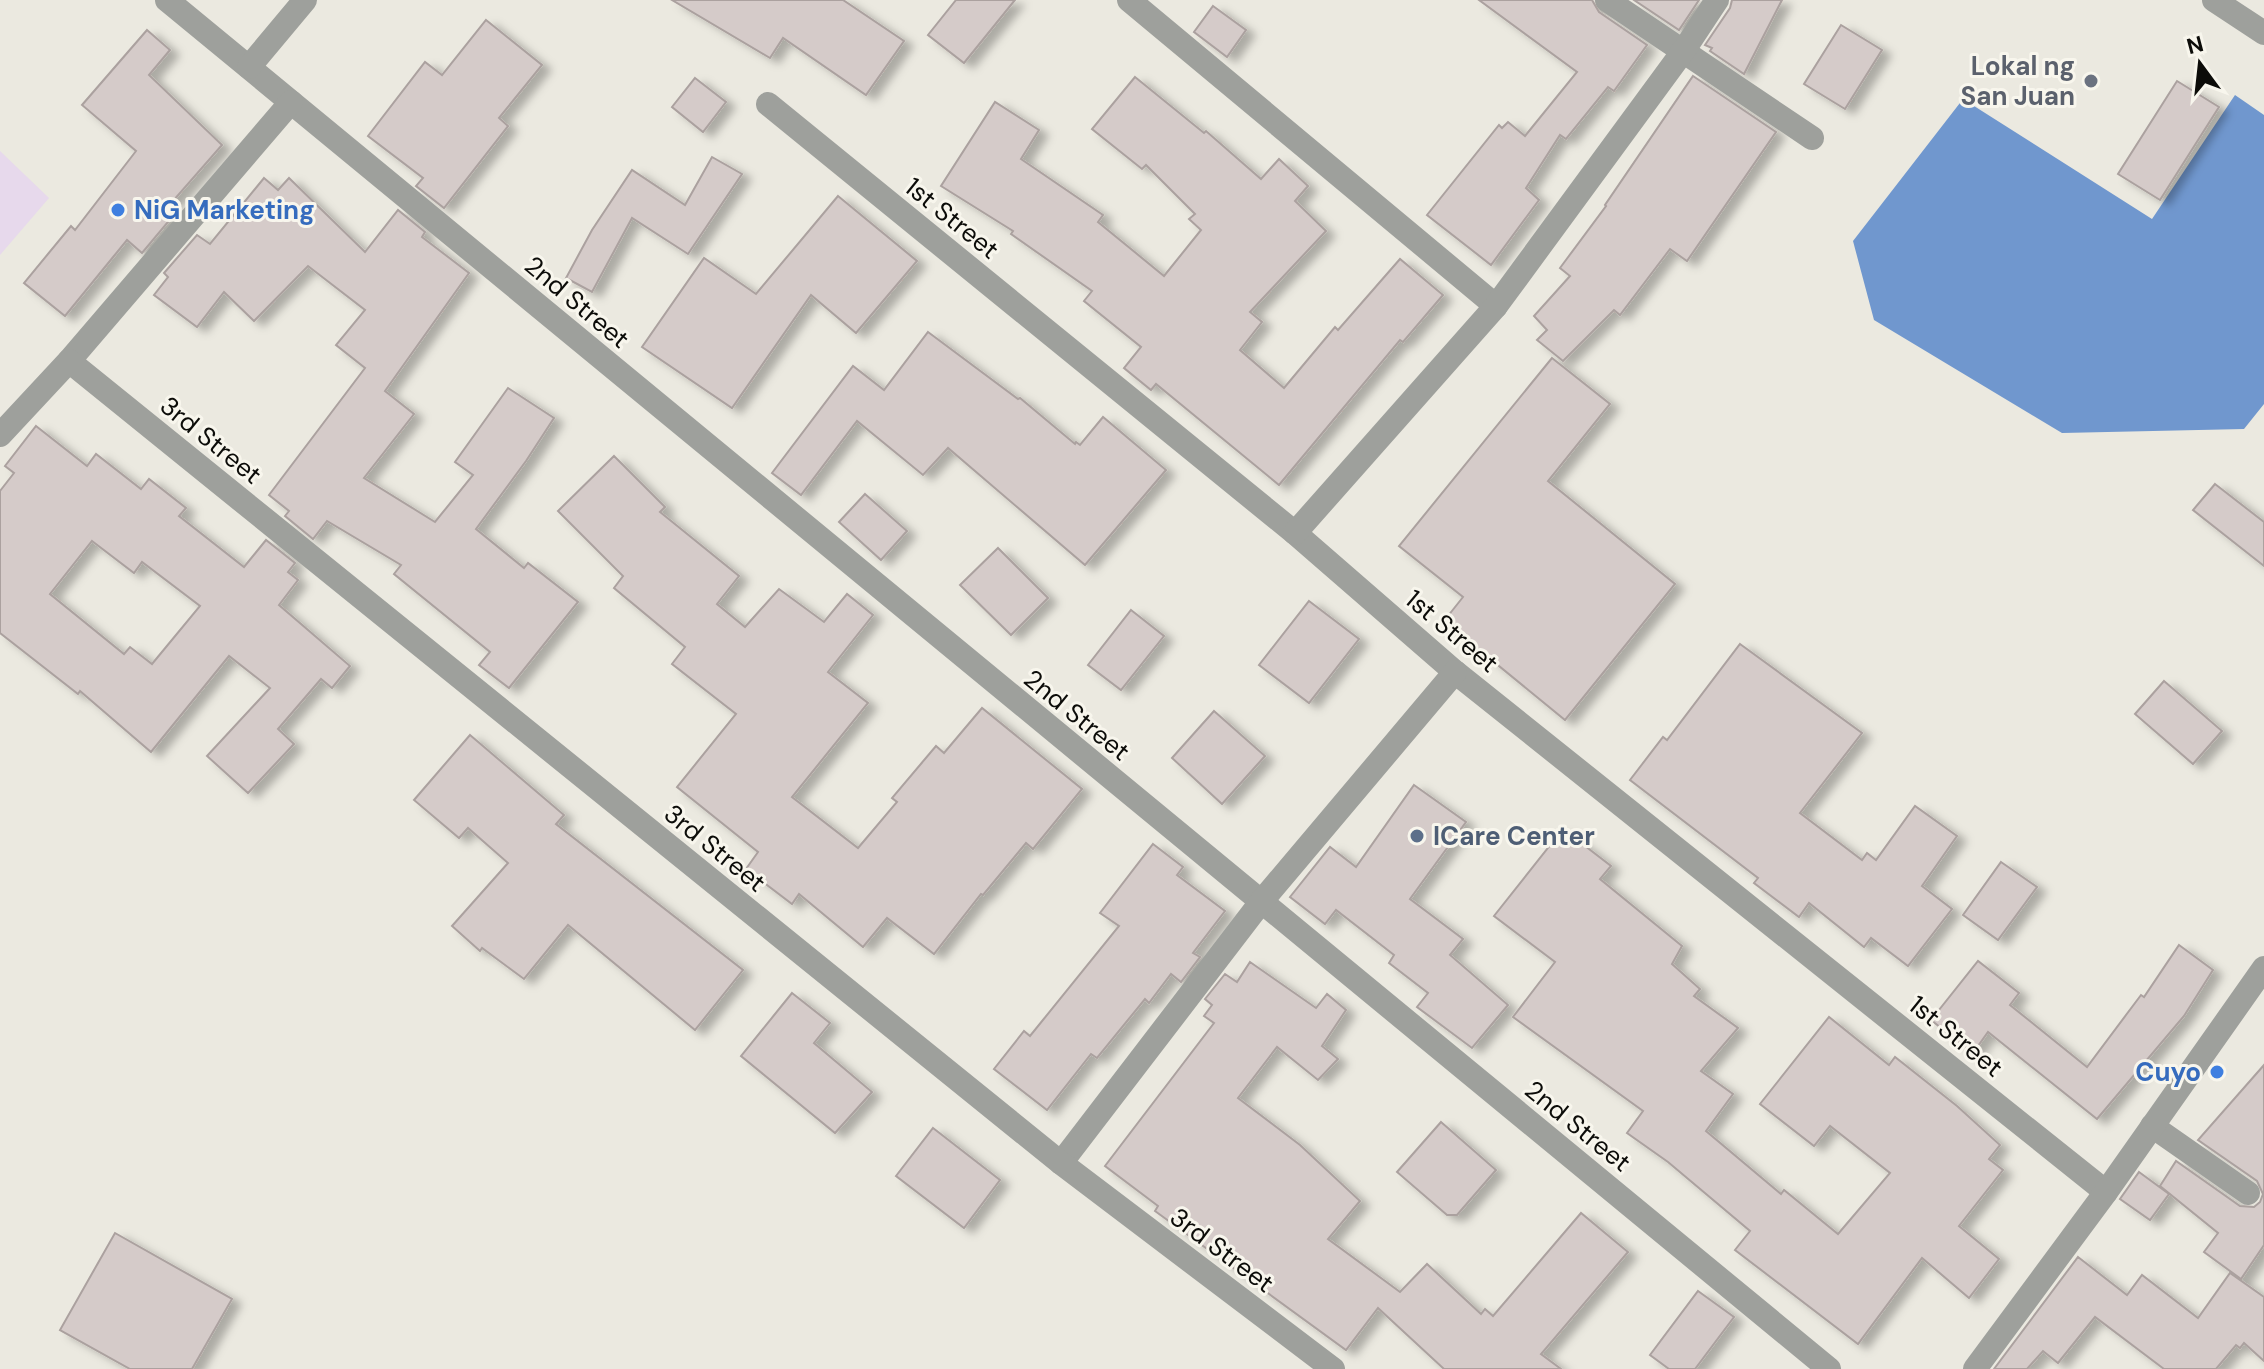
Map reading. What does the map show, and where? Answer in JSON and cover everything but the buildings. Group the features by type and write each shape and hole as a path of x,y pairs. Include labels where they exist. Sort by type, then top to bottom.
{"street":[{"name":"2nd Street","path":"167,0 1829,1369"},
{"path":"249,67 305,0"},
{"path":"1129,0 1496,306"},
{"path":"1607,0 1812,138"},
{"path":"1295,533 1496,306 1684,50 1717,0"},
{"path":"2214,0 2259,22"},
{"path":"0,435 69,361 291,102"},
{"name":"1st Street","path":"768,104 1295,533 1455,672 2106,1192"},
{"name":"3rd Street","path":"69,361 1061,1163 1333,1369"},
{"path":"1061,1163 1261,902 1455,672"},
{"path":"1975,1369 2106,1192 2264,968"},
{"path":"2152,1126 2248,1193"}],"shaded area":[{"path":"0,151 49,198 0,255"}],"water":[{"path":"2235,95 2264,115 2264,404 2244,429 2062,433 1874,320 1853,241 1963,99 2152,219"}],"place":[{"name":"Lokal ng San Juan","path":"2091,81"},
{"name":"NiG Marketing","path":"118,210"},
{"name":"ICare Center","path":"1417,836"},
{"name":"Cuyo","path":"2217,1072"}]}
